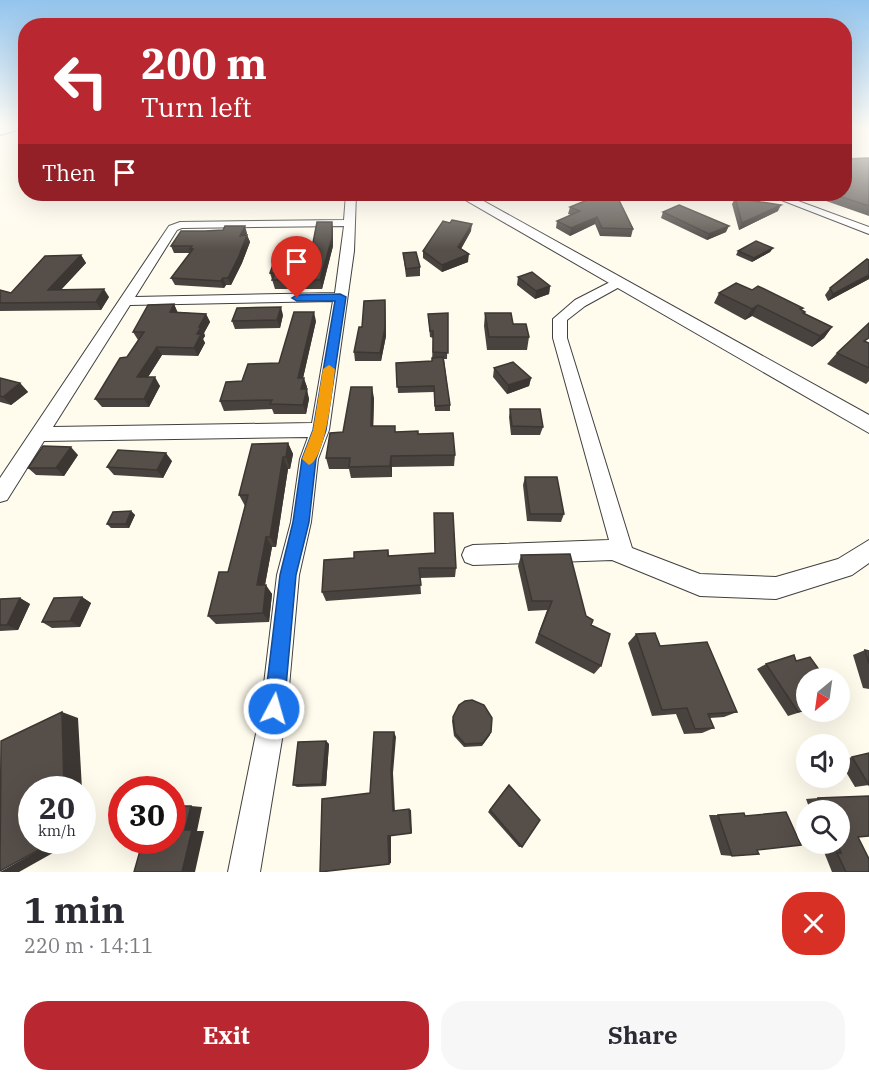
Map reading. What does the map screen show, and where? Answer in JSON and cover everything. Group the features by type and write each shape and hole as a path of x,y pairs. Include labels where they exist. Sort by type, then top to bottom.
{"street":[{"path":"244,872 274,709 288,575 301,522 309,459 320,430 351,223 351,201"},
{"path":"482,201 618,282 869,425"},
{"path":"790,201 869,231"},
{"path":"0,494 168,232 175,226 351,223"},
{"path":"618,282 580,303 560,319 560,338 622,553"},
{"path":"124,301 340,297"},
{"path":"37,434 320,430"},
{"path":"473,555 613,550 700,585 776,588 844,568 869,550"}],"building":[{"path":"852,169 869,169 869,206 852,200"},
{"path":"585,201 619,201 633,229 602,228 597,217 571,228 557,221 580,211 570,207"},
{"path":"736,201 781,205 742,223"},
{"path":"679,205 729,226 709,234 663,212"},
{"path":"452,220 472,224 458,247 469,254 442,265 423,251 443,221 450,223"},
{"path":"317,222 332,222 332,238 320,280 272,280 275,273 270,273 276,256 308,256 311,253"},
{"path":"225,226 245,226 240,236 247,235 228,278 223,278 221,281 171,278 193,249 190,249 192,246 171,246 181,231 223,230"},
{"path":"756,241 773,248 754,258 738,251"},
{"path":"416,252 420,267 406,269 403,253"},
{"path":"81,255 48,290 104,289 96,302 0,303 0,290 11,293 45,256"},
{"path":"867,259 869,260 869,275 833,294 830,288"},
{"path":"532,272 550,286 536,291 518,277"},
{"path":"736,283 752,290 758,286 803,308 800,309 805,312 803,313 832,327 820,336 758,305 752,309 719,293"},
{"path":"385,300 385,328 380,353 354,352 359,327 362,327 364,301"},
{"path":"174,304 170,312 206,314 199,327 201,327 197,334 201,334 194,348 157,347 137,377 155,377 144,399 95,399 120,358 127,357 144,332 133,332 148,305"},
{"path":"281,307 277,320 232,321 237,308"},
{"path":"294,312 314,312 298,378 304,378 301,389 307,389 303,405 270,404 272,400 220,401 226,382 242,381 248,364 279,363"},
{"path":"448,313 448,353 433,352 433,331 430,331 428,314"},
{"path":"485,313 511,313 513,324 526,324 529,337 489,337"},
{"path":"869,323 869,338 864,341 869,343 869,368 837,353"},
{"path":"443,357 450,405 435,406 434,386 397,387 396,363 432,361 432,358"},
{"path":"513,362 531,378 508,385 494,368"},
{"path":"0,378 20,383 3,397 0,396"},
{"path":"351,387 372,387 371,426 395,426 395,432 418,431 418,434 453,433 455,455 391,456 390,466 349,467 350,458 326,458 330,433 343,432"},
{"path":"510,409 540,409 543,427 512,426"},
{"path":"288,443 286,457 283,457 270,537 266,537 257,585 266,585 263,613 208,616 219,572 228,572 248,495 239,495 252,444"},
{"path":"43,446 71,447 56,468 28,468"},
{"path":"118,450 166,453 157,470 107,467"},
{"path":"525,477 557,477 564,514 530,514"},
{"path":"131,511 126,524 107,524 113,512"},
{"path":"434,513 453,513 456,568 419,568 421,585 322,592 324,560 354,558 354,552 388,550 388,556 435,553"},
{"path":"570,554 586,616 593,620 591,625 610,634 601,666 539,634 552,601 532,601 521,555"},
{"path":"82,597 70,621 42,622 54,598"},
{"path":"20,598 7,625 0,625 0,599"},
{"path":"655,633 660,646 707,642 737,712 708,714 714,728 695,729 687,708 662,710 636,634"},
{"path":"865,650 869,651 869,664"},
{"path":"794,655 796,661 810,657 818,668 796,668 796,709 766,664"},
{"path":"472,700 484,705 492,718 491,732 483,743 465,744 455,733 453,717 459,705"},
{"path":"62,712 64,776 18,776 18,854 31,854 0,871 1,741"},
{"path":"374,732 394,732 391,770 393,811 409,809 411,833 388,836 389,864 320,872 322,799 370,793"},
{"path":"326,741 322,784 293,785 298,742"},
{"path":"869,753 869,785 852,757"},
{"path":"509,785 540,820 522,847 490,810"},
{"path":"869,796 869,836 858,837 869,859 869,872 846,872 837,854 850,854 850,800 819,800 818,798"},
{"path":"186,806 191,806 186,826"},
{"path":"786,812 796,834 796,846 757,850 759,854 732,856 718,815 744,813 745,816"},
{"path":"186,830 192,830 182,872 134,872 139,854 186,854"}],"slow traffic":[{"path":"309,459 320,430 329,369"}],"route":[{"path":"274,709 288,575 301,522 309,459 320,430 340,297 297,298"}]}
